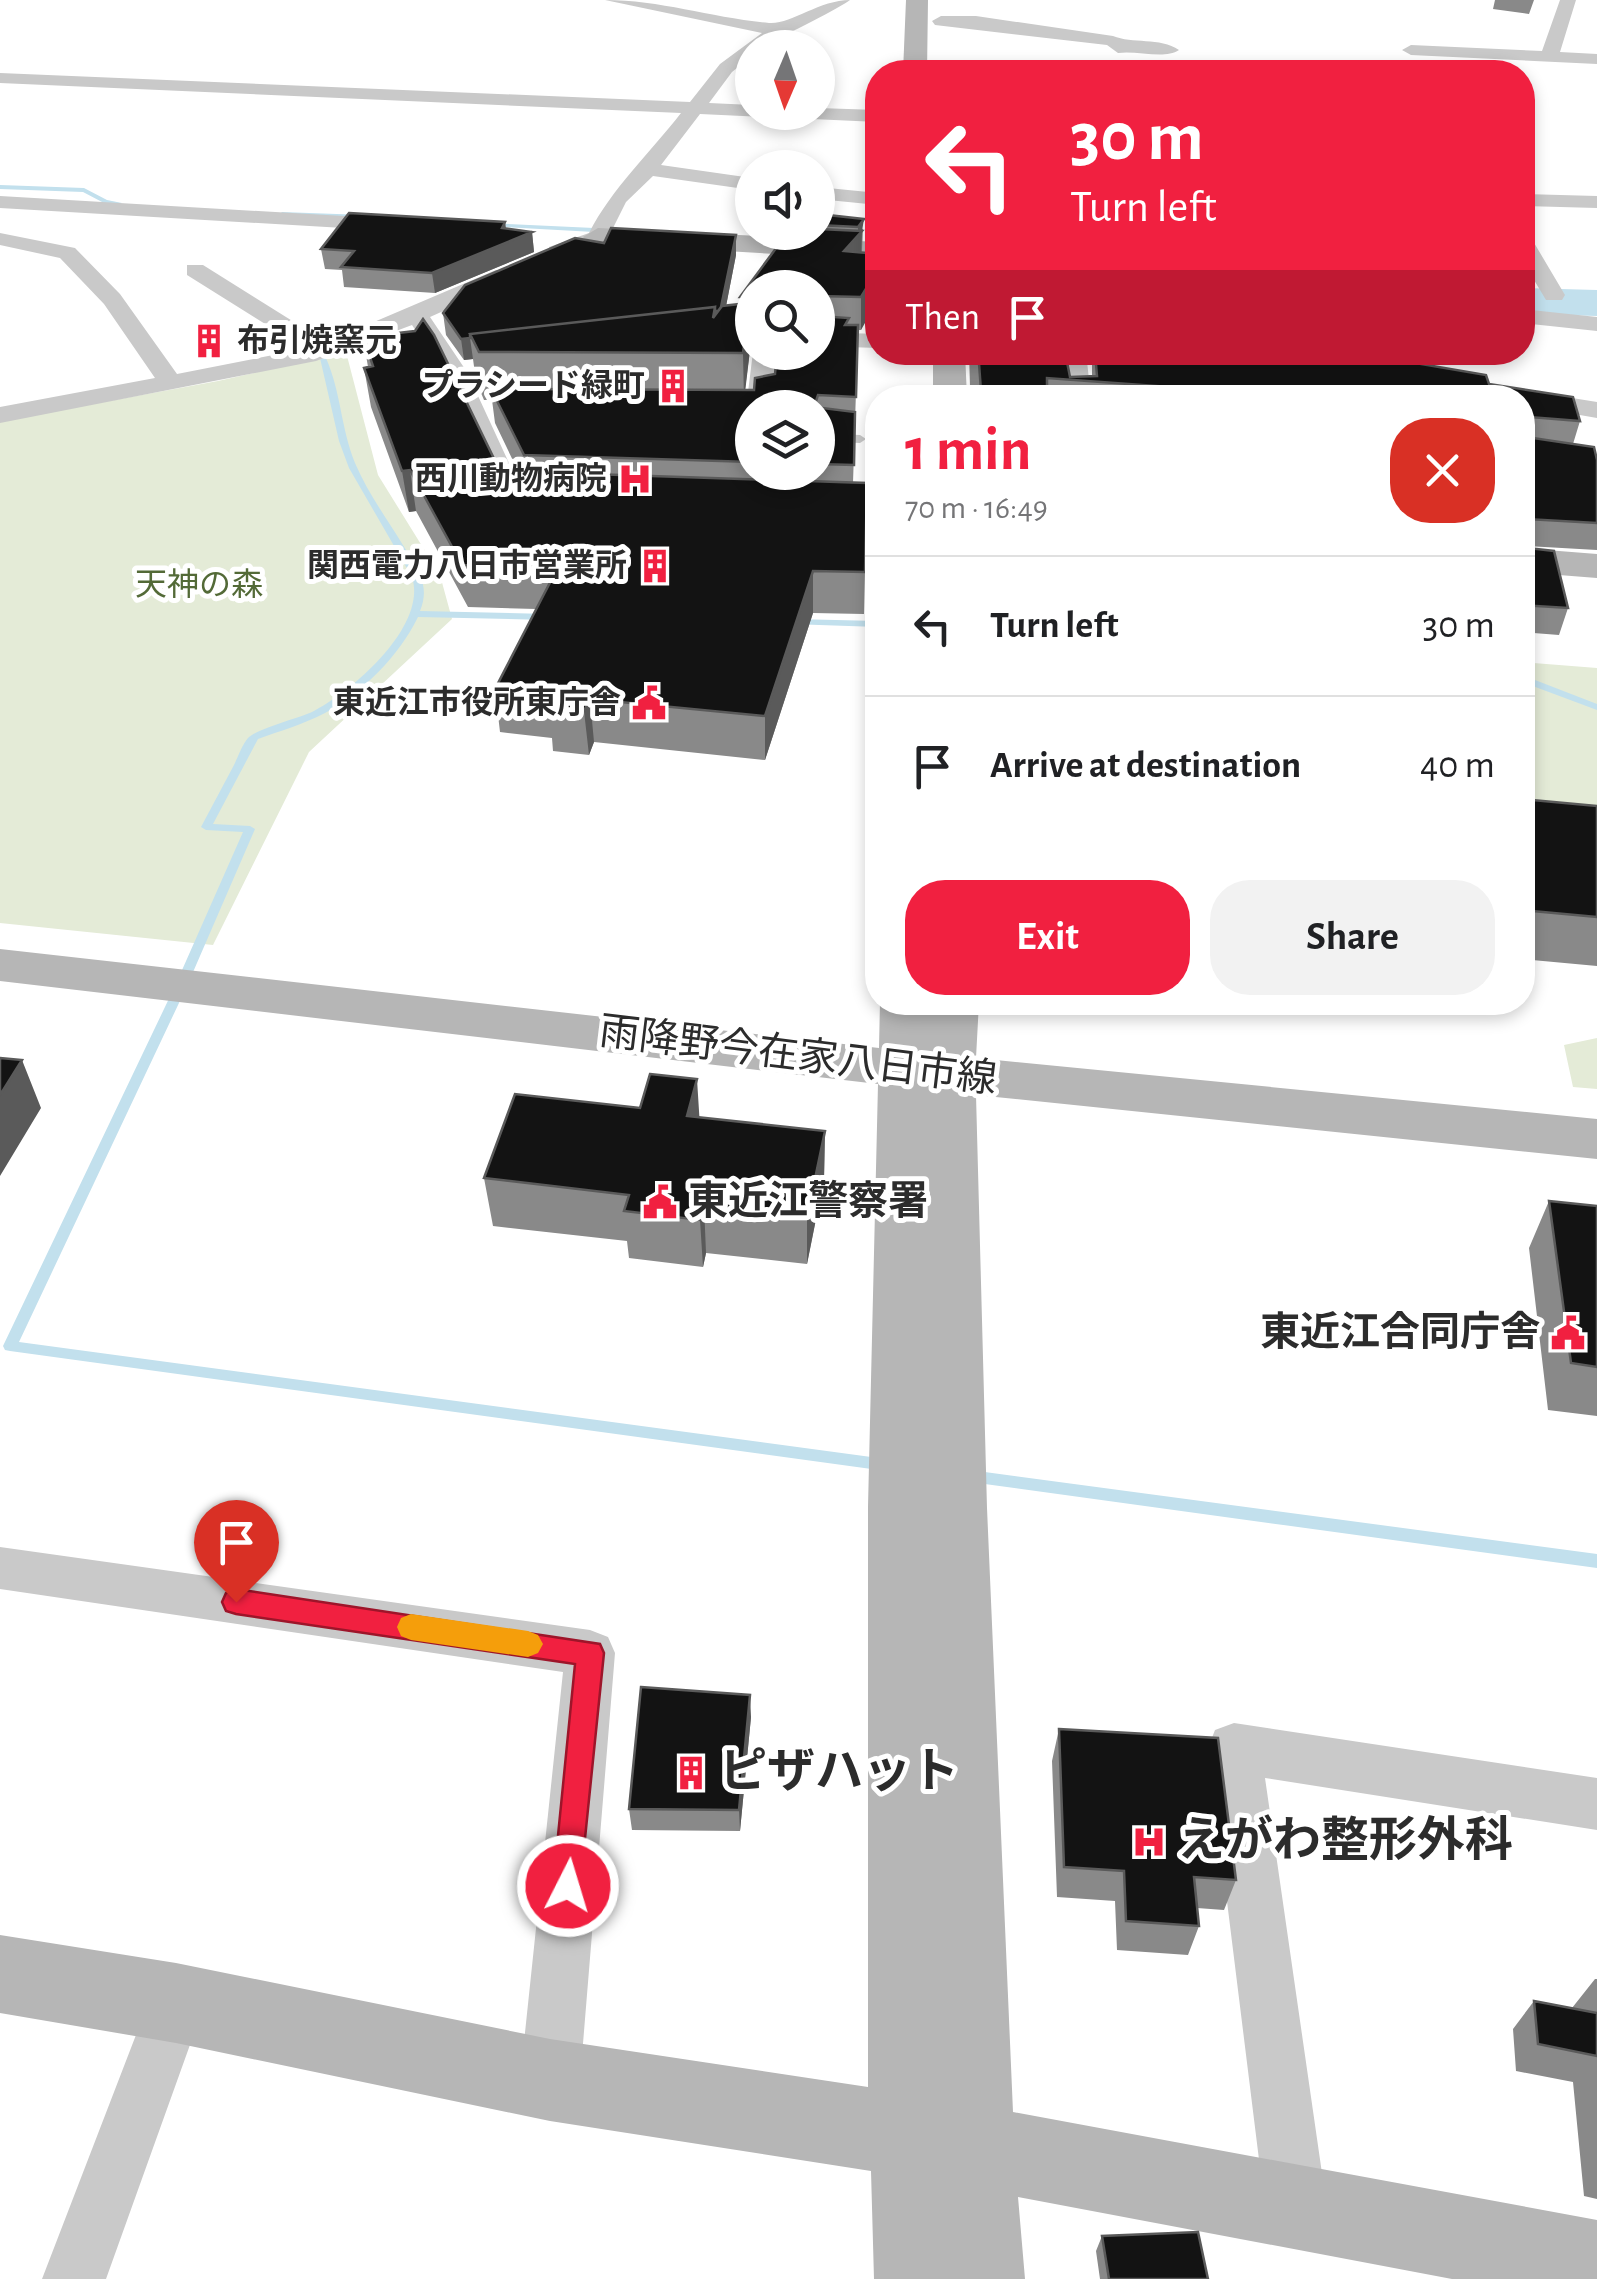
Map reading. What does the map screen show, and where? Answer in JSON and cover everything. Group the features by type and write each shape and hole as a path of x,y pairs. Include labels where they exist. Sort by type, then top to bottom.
{"street":[{"path":"613,0 776,30 842,0"},
{"path":"914,60 916,0"},
{"path":"1549,58 1568,0"},
{"path":"714,20 740,7"},
{"path":"1017,27 1033,15"},
{"path":"941,20 1113,42 1113,54 1170,50"},
{"path":"1411,50 1597,58"},
{"path":"0,415 316,354 363,339 530,263 598,237 617,198 648,170 735,61"},
{"path":"0,78 865,116"},
{"path":"648,170 735,182"},
{"path":"835,195 865,198"},
{"path":"1535,200 1597,202"},
{"path":"0,202 422,226"},
{"path":"540,233 865,250"},
{"path":"0,239 67,253 112,300 172,384"},
{"path":"1535,262 1554,295"},
{"path":"195,270 294,332 316,354"},
{"path":"416,314 464,372 515,502 535,503"},
{"path":"1535,317 1597,324"},
{"path":"835,340 865,341"},
{"path":"1535,402 1595,417"},
{"path":"787,511 865,513"},
{"path":"1535,561 1597,566"},
{"name":"雨降野今在家八日市線","path":"0,965 920,1048 1597,1139"},
{"path":"918,2279 918,2216 938,2141 972,2098 954,1508 920,1048 944,1015"},
{"path":"0,1568 590,1653 550,2080"},
{"path":"1296,2208 1234,1748 1597,1804"},
{"path":"0,1974 176,2003 550,2080 938,2141 1597,2262"},
{"path":"74,2279 176,2003"},
{"path":"938,2141 981,2229 981,2279"}],"lane":[{"path":"835,438 860,438"}],"green space":[{"name":"天神の森","path":"346,352 378,475 440,575 452,619 309,752 213,945 0,923 0,421 218,381"},
{"path":"1535,663 1597,668 1597,851 1535,845"},
{"path":"1597,1038 1597,1089 1573,1087 1564,1045"}],"building":[{"path":"349,213 505,222 502,228 532,232 432,273 341,267 354,251 321,249"},
{"path":"835,216 864,219 858,227 835,226"},
{"path":"611,228 735,235 721,307 718,311 715,307 470,334 470,338 461,339 443,313 465,285 575,238 604,243"},
{"path":"835,230 862,231 844,251 865,253 865,290 861,297 835,296 835,270 760,270 775,250 835,250"},
{"path":"735,305 735,353 479,352 470,334 715,307 713,318 722,306"},
{"path":"835,317 849,318 845,325 858,325 856,397 835,396 835,390 754,390 755,378 775,374 775,370 835,370"},
{"path":"423,319 500,471 735,479 735,490 835,490 835,482 865,483 865,572 813,571 765,716 590,699 584,711 549,708 554,695 495,689 558,567 462,565 410,470 402,471 364,368 373,366 363,337 415,331"},
{"path":"979,365 1068,365 1070,377 1097,376 1096,365 1427,365 1486,375 1489,384 1495,385 1142,385 1047,378 1047,385 981,385"},
{"path":"491,389 754,390 735,390 735,461 524,455"},
{"path":"1535,391 1573,397 1580,421 1535,417"},
{"path":"835,410 855,412 854,465 835,464"},
{"path":"1535,438 1594,447 1597,523 1535,519"},
{"path":"1535,549 1554,551 1568,608 1535,606"},
{"path":"1535,800 1597,806 1597,917 1535,911"},
{"path":"0,1058 22,1060 0,1095"},
{"path":"650,1074 697,1079 687,1116 825,1131 807,1217 704,1205 700,1220 624,1211 629,1195 484,1178 515,1094 640,1108"},
{"path":"1549,1201 1597,1206 1597,1367 1571,1363"},
{"name":"ピザハット","path":"641,1687 750,1695 739,1810 629,1809"},
{"name":"えがわ整形外科","path":"1059,1729 1218,1738 1236,1880 1194,1877 1199,1926 1126,1921 1124,1871 1064,1867"},
{"path":"1534,2001 1597,2013 1597,2056 1538,2044"},
{"path":"1198,2232 1208,2279 1109,2279 1102,2236"}],"waterway":[{"path":"0,187 84,190 106,202 119,203"},
{"path":"284,213 364,217"},
{"path":"488,224 594,230"},
{"path":"1535,301 1597,303"},
{"path":"323,360 347,454 417,577 419,603 401,639 354,688 317,713 254,737 206,827 250,829 181,986 10,1346 886,1465"},
{"path":"416,614 548,617"},
{"path":"793,622 865,624"},
{"path":"1535,683 1597,707"},
{"path":"970,1476 1597,1561"}],"slow traffic":[{"path":"411,1627 528,1644"}],"place":[{"name":"布引焼窯元","path":"209,341"},
{"name":"プラシード緑町","path":"673,386"},
{"name":"西川動物病院","path":"635,479"},
{"name":"関西電力八日市営業所","path":"655,566"},
{"name":"東近江市役所東庁舎","path":"649,703"},
{"name":"東近江警察署","path":"660,1202"},
{"name":"東近江合同庁舎","path":"1568,1333"},
{"name":"ピザハット","path":"691,1773"},
{"name":"えがわ整形外科","path":"1149,1842"}],"route":[{"path":"236,1602 590,1653 568,1886"}]}
